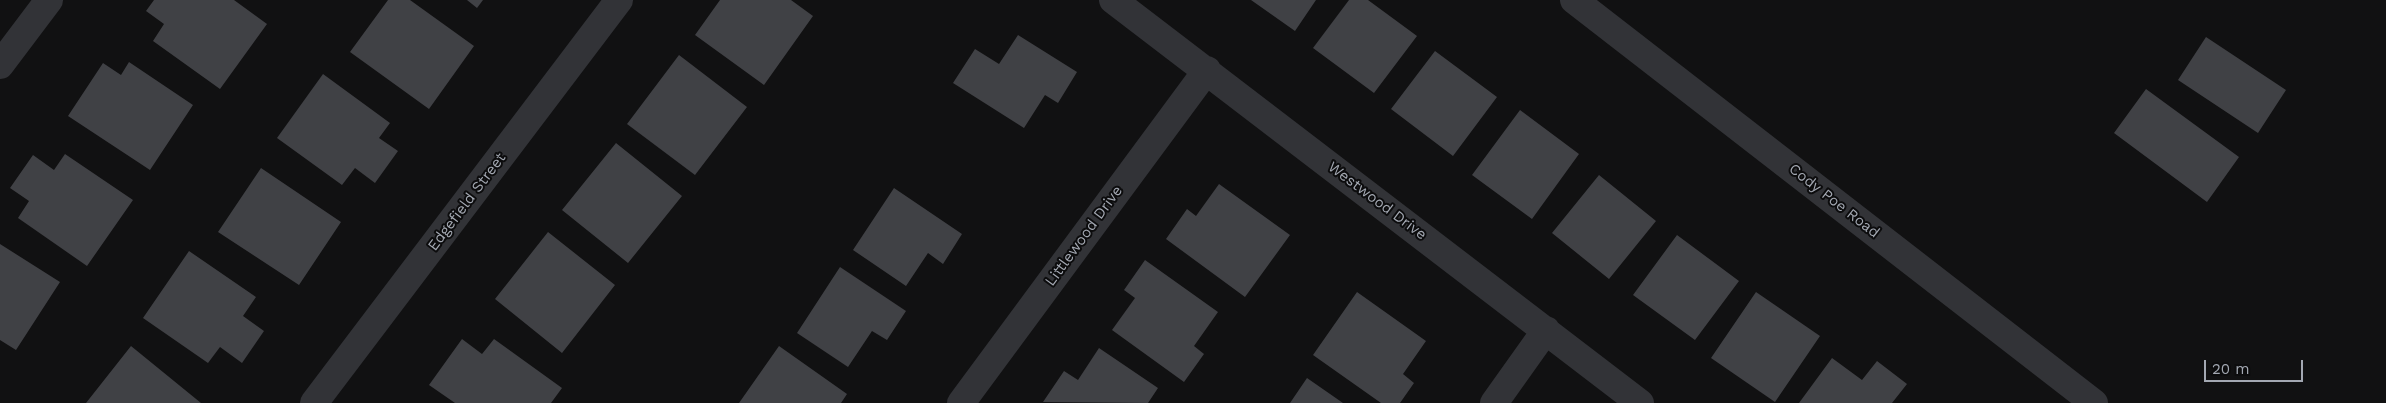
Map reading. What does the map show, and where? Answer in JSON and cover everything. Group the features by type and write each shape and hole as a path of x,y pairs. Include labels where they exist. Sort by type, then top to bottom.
{"street":[{"path":"0,65 49,0"},
{"name":"Edgefield Street","path":"314,403 619,0"},
{"name":"Westwood Drive","path":"1113,0 1640,403"},
{"name":"Cody Poe Road","path":"1574,0 2094,403"},
{"name":"Littlewood Drive","path":"962,403 1207,70"},
{"path":"1494,403 1546,330"}],"building":[{"path":"154,0 234,0 267,24 220,89 153,41 164,24 146,11"},
{"path":"388,0 410,0 474,46 429,109 350,52"},
{"path":"467,0 483,0 477,8"},
{"path":"720,0 791,0 813,16 764,85 695,35"},
{"path":"1251,0 1316,0 1295,31"},
{"path":"1349,0 1368,0 1417,36 1374,93 1313,48"},
{"path":"1018,35 1077,72 1058,103 1045,95 1024,128 953,83 975,49 999,64"},
{"path":"2206,37 2286,90 2258,133 2178,80"},
{"path":"1435,51 1497,97 1453,156 1391,109"},
{"path":"679,55 747,107 695,175 627,124"},
{"path":"129,62 193,105 150,170 68,116 103,63 121,75"},
{"path":"323,74 390,123 379,138 398,151 375,183 355,168 342,185 277,138"},
{"path":"2146,89 2239,157 2207,202 2114,133"},
{"path":"1520,110 1579,154 1532,219 1472,175"},
{"path":"616,143 682,196 628,263 562,210"},
{"path":"65,154 133,200 87,266 18,218 29,201 10,188 33,155 54,170"},
{"path":"261,168 341,222 299,285 218,232"},
{"path":"1599,175 1656,221 1609,279 1552,233"},
{"path":"1219,184 1290,235 1245,297 1166,239 1187,209 1196,216"},
{"path":"894,188 962,234 943,264 928,253 906,286 853,250"},
{"path":"548,232 615,285 562,353 495,299"},
{"path":"1677,235 1739,281 1695,340 1633,295"},
{"path":"0,244 60,282 16,350 0,340"},
{"path":"189,251 256,297 243,316 264,331 242,363 220,347 208,363 143,318"},
{"path":"1145,260 1218,312 1194,346 1204,354 1184,382 1112,330 1135,298 1124,290"},
{"path":"840,267 906,311 887,340 872,331 848,367 797,333"},
{"path":"1357,292 1426,341 1403,374 1414,383 1400,403 1381,403 1313,355"},
{"path":"1756,292 1820,336 1775,402 1711,358"},
{"path":"462,339 482,354 494,339 562,388 551,403 455,403 429,385"},
{"path":"131,346 201,403 86,403"},
{"path":"779,346 847,394 841,403 739,403"},
{"path":"1099,348 1158,388 1148,403 1043,402 1064,371 1078,380"},
{"path":"1832,358 1862,380 1877,361 1907,384 1892,403 1799,403"},
{"path":"1307,378 1343,403 1290,403"}]}
